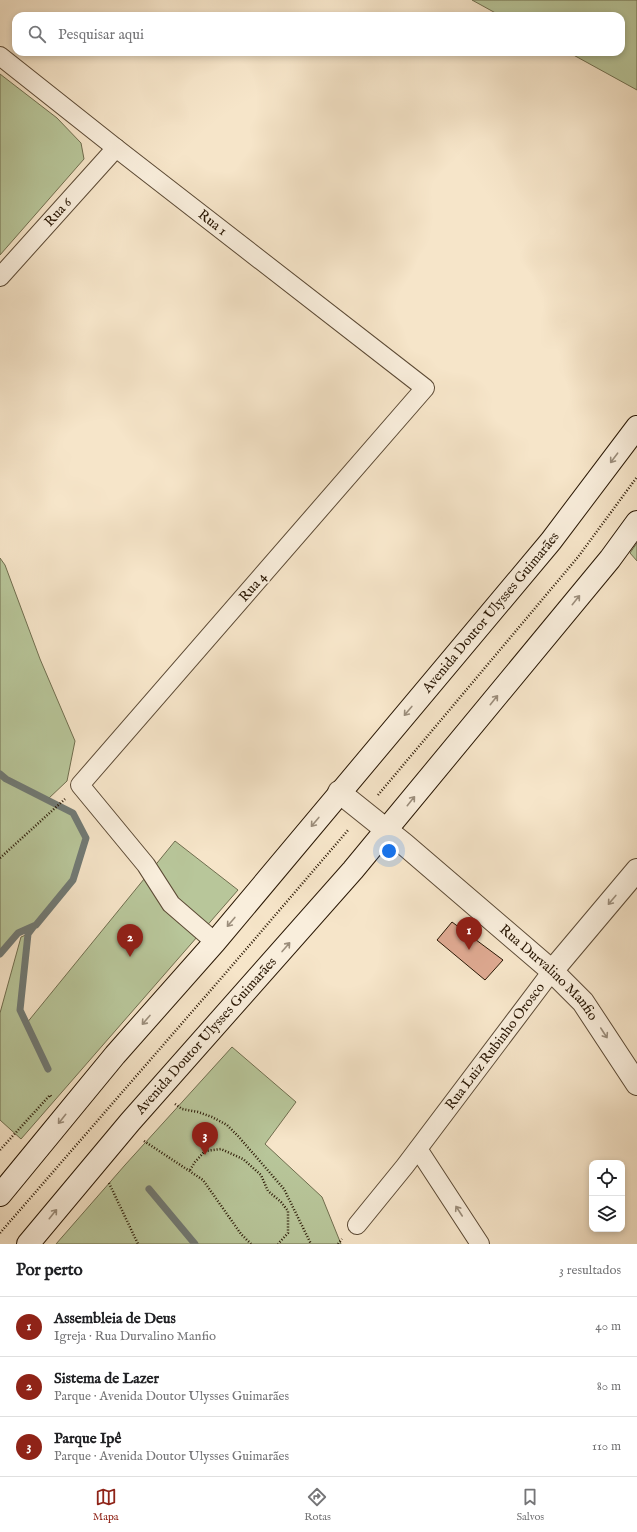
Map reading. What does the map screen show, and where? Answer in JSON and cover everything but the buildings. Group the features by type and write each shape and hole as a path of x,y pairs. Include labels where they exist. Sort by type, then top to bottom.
{"main road":[{"name":"Avenida Doutor Ulysses Guimarães","path":"0,1195 115,1055 215,942 551,541 637,427"},
{"name":"Avenida Doutor Ulysses Guimarães","path":"28,1244 97,1160 287,946 386,831 610,559 637,522"},
{"path":"340,792 386,831"},
{"name":"Rua Durvalino Manfio","path":"386,831 552,971 583,1002 637,1084"},
{"name":"Rua Luiz Rubinho Orosco","path":"552,971 637,870"}],"street":[{"name":"Rua 1","path":"0,56 425,388"},
{"name":"Rua 6","path":"0,277 116,148"},
{"name":"Rua 4","path":"215,942 171,904 146,865 80,786 425,388"},
{"name":"Rua Luiz Rubinho Orosco","path":"357,1225 418,1149 552,971"},
{"path":"418,1149 480,1244"}],"path":[{"path":"390,780 578,557 637,477"},
{"path":"0,858 66,798"},
{"path":"0,1233 330,850"},
{"path":"159,1090 182,1109 198,1112 212,1117 227,1125 238,1136 284,1189 311,1244"},
{"path":"124,1129 190,1170 203,1180 241,1234 251,1244"},
{"path":"190,1170 195,1162 205,1152 221,1149 243,1159 261,1175 268,1191 281,1202 288,1211 288,1233 278,1244"},
{"path":"97,1160 138,1244"}],"green space":[{"path":"472,0 637,0 637,90 575,56 625,56 625,12 494,12"},
{"path":"0,74 57,118 81,143 84,159 0,255"},
{"path":"637,543 637,561 630,553"},
{"path":"0,558 5,565 40,659 75,741 67,781 48,799 73,813 86,838 73,880 36,925 18,933 0,954"},
{"path":"175,841 238,890 21,1139 0,1120 0,1013 21,937 28,934 20,1010 26,1024"},
{"path":"232,1047 296,1102 265,1144 322,1197 341,1244 56,1244 125,1165"}],"waterway":[{"path":"0,774 6,779 73,813 86,838 73,880 36,925 18,933 0,954"},
{"path":"34,926 28,934 20,1010 48,1069"},
{"path":"149,1189 195,1244"}],"place":[{"name":"Assembleia de Deus","path":"469,950"},
{"name":"Sistema de Lazer","path":"130,957"},
{"name":"Parque Ipê","path":"205,1155"}]}
